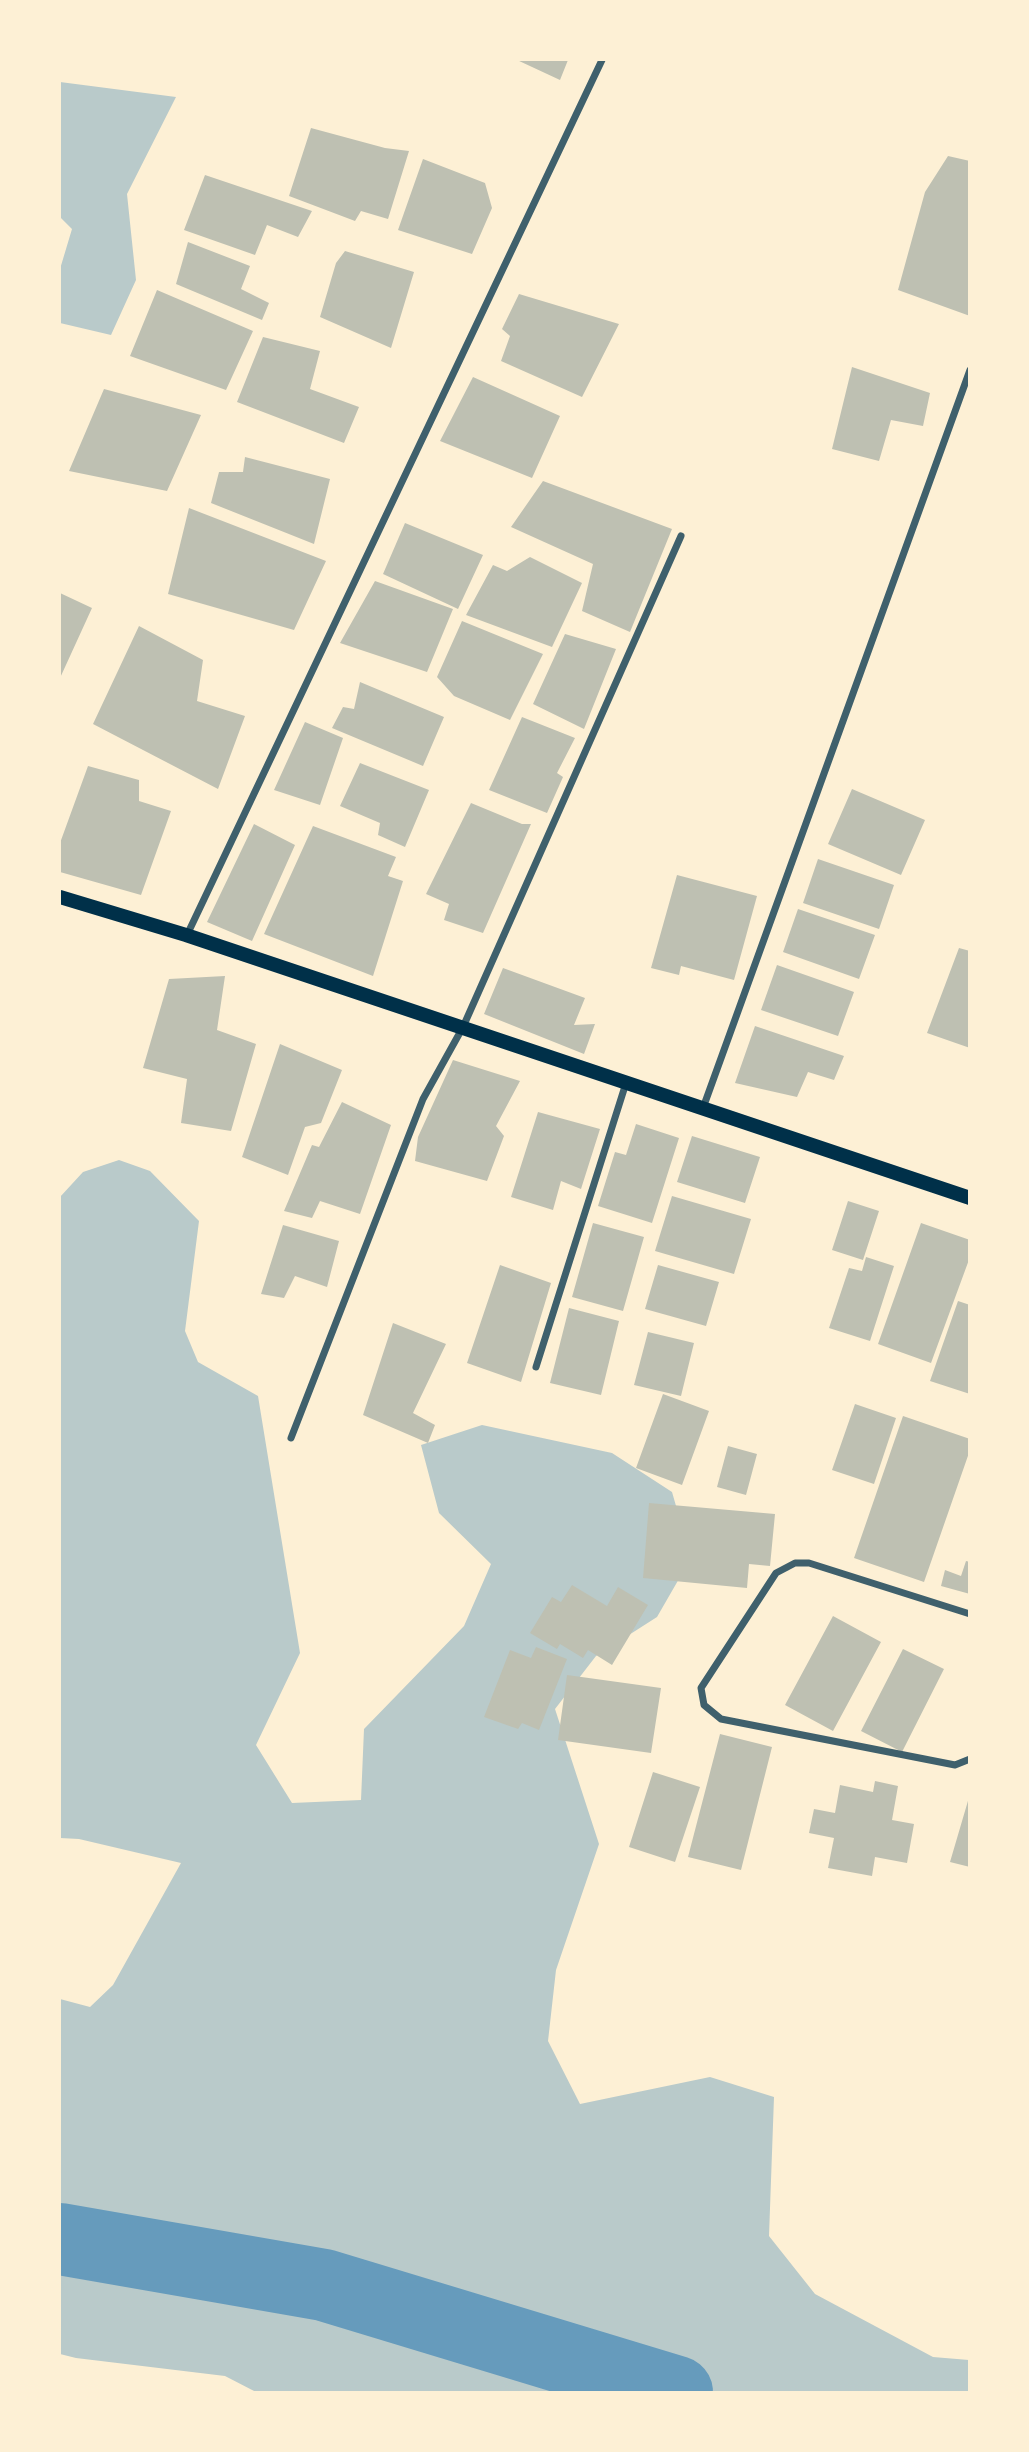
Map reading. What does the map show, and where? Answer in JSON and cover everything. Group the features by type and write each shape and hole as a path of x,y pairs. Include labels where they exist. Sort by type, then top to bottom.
{"main road":[{"path":"60,897 186,935 970,1198"}],"street":[{"path":"186,935 602,60"},
{"path":"703,1108 970,370"},
{"path":"291,1438 423,1099 463,1027 681,536"},
{"path":"536,1367 626,1083"},
{"path":"970,1615 809,1563 795,1563 776,1573 701,1688 704,1705 720,1718 955,1765 970,1759"}],"shaded area":[{"path":"60,82 176,97 127,194 136,280 111,335 60,323 60,269 72,229 60,217"},
{"path":"119,1160 150,1171 199,1221 185,1331 198,1362 258,1396 300,1653 256,1745 292,1803 361,1800 364,1729 464,1626 491,1564 439,1513 421,1445 482,1425 612,1453 672,1492 691,1558 657,1617 596,1656 555,1709 599,1844 556,1970 548,2041 580,2104 710,2077 774,2097 769,2236 815,2294 933,2357 969,2360 969,2392 256,2392 225,2376 60,2354 60,1999 90,2007 113,1985 181,1863 79,1839 60,1838 60,1197 83,1172"}],"building":[{"path":"517,60 568,60 560,80"},
{"path":"311,128 385,148 409,151 388,219 361,211 355,221 289,196"},
{"path":"948,156 970,161 970,316 898,290 925,192"},
{"path":"423,159 485,183 492,208 472,254 398,230"},
{"path":"205,175 312,211 298,237 267,225 255,255 184,230"},
{"path":"188,242 250,266 241,289 269,303 262,320 176,284"},
{"path":"345,251 414,272 391,348 320,317 336,263"},
{"path":"157,290 253,331 226,390 130,356"},
{"path":"519,294 619,324 582,397 501,361 510,336 502,329"},
{"path":"263,337 320,351 310,389 359,407 344,443 237,402"},
{"path":"852,367 930,393 923,426 891,420 879,461 832,449"},
{"path":"473,377 560,416 532,478 440,441"},
{"path":"104,389 201,415 167,491 69,471"},
{"path":"245,457 330,479 314,544 211,503 219,472 243,472"},
{"path":"543,481 672,529 630,632 582,611 593,564 511,527"},
{"path":"189,508 326,561 294,630 168,594"},
{"path":"405,523 483,555 458,609 383,574"},
{"path":"530,557 582,583 552,647 466,615 493,565 507,571"},
{"path":"375,581 453,609 427,672 340,643"},
{"path":"60,593 92,608 60,678"},
{"path":"462,621 543,654 510,720 454,696 437,677"},
{"path":"139,626 203,660 197,701 245,716 218,789 93,724"},
{"path":"565,634 616,649 584,729 533,704"},
{"path":"360,682 444,717 423,766 332,728 343,707 354,709"},
{"path":"522,717 575,738 557,773 563,777 547,813 489,790"},
{"path":"305,722 343,738 320,805 274,790"},
{"path":"360,763 429,790 405,847 378,835 380,823 340,806"},
{"path":"88,766 139,780 139,801 171,811 141,895 60,872 60,843"},
{"path":"852,789 925,820 901,875 828,844"},
{"path":"471,803 522,824 531,824 483,933 444,920 449,904 426,894"},
{"path":"254,824 295,845 252,941 207,922"},
{"path":"313,826 396,857 388,876 403,881 373,976 264,934"},
{"path":"818,859 894,885 879,929 803,903"},
{"path":"677,875 757,896 734,980 681,966 679,975 651,968"},
{"path":"798,909 875,935 859,979 783,952"},
{"path":"959,948 970,951 970,1048 927,1033"},
{"path":"777,965 854,992 838,1036 761,1010"},
{"path":"503,968 585,998 574,1025 595,1024 584,1054 484,1014"},
{"path":"225,976 217,1030 256,1044 231,1131 181,1123 187,1079 143,1068 169,979"},
{"path":"755,1026 844,1056 834,1080 808,1072 797,1097 735,1083"},
{"path":"280,1044 342,1070 321,1123 305,1127 288,1175 242,1157"},
{"path":"453,1060 520,1081 496,1126 504,1136 487,1181 415,1161 418,1137"},
{"path":"342,1102 391,1125 360,1214 320,1201 312,1218 284,1211 312,1145 319,1147"},
{"path":"538,1112 600,1129 581,1189 561,1181 553,1210 511,1197"},
{"path":"636,1124 679,1138 652,1223 598,1206 615,1152 626,1155"},
{"path":"692,1136 760,1157 745,1203 677,1182"},
{"path":"672,1196 751,1219 734,1274 655,1251"},
{"path":"848,1201 879,1211 863,1260 832,1250"},
{"path":"593,1223 644,1237 623,1311 572,1297"},
{"path":"921,1223 970,1240 970,1257 931,1363 878,1344"},
{"path":"283,1225 339,1241 327,1287 295,1276 284,1298 261,1294"},
{"path":"866,1257 894,1266 870,1341 829,1328 849,1268 862,1271"},
{"path":"500,1265 551,1283 521,1382 467,1363"},
{"path":"658,1265 719,1282 706,1326 645,1309"},
{"path":"958,1301 970,1305 970,1394 930,1381"},
{"path":"569,1308 619,1321 601,1395 550,1383"},
{"path":"393,1323 446,1344 413,1413 435,1425 428,1443 363,1415"},
{"path":"648,1332 694,1343 681,1396 634,1385"},
{"path":"663,1394 709,1411 682,1485 636,1468"},
{"path":"855,1404 896,1418 874,1484 832,1470"},
{"path":"903,1416 970,1439 970,1450 924,1582 854,1558"},
{"path":"728,1446 757,1454 746,1495 717,1487"},
{"path":"649,1503 775,1514 770,1566 749,1564 747,1588 643,1578"},
{"path":"966,1561 970,1562 970,1594 941,1586 945,1570 961,1576"},
{"path":"572,1585 607,1606 618,1587 648,1605 612,1665 588,1650 583,1658 560,1644 557,1649 530,1633 552,1597 561,1602"},
{"path":"833,1616 881,1642 833,1731 785,1705"},
{"path":"536,1647 567,1659 539,1730 522,1723 518,1729 484,1717 510,1650 531,1658"},
{"path":"903,1649 944,1669 902,1752 861,1731"},
{"path":"567,1675 661,1688 651,1753 558,1740"},
{"path":"720,1734 772,1747 741,1870 688,1857"},
{"path":"653,1772 700,1787 675,1862 629,1847"},
{"path":"875,1781 898,1786 892,1820 914,1824 907,1863 875,1857 872,1876 828,1868 834,1838 809,1833 814,1809 835,1813 840,1785 873,1792"},
{"path":"970,1794 970,1867 950,1862"}],"waterway":[{"path":"60,2239 324,2285 677,2392"}]}
